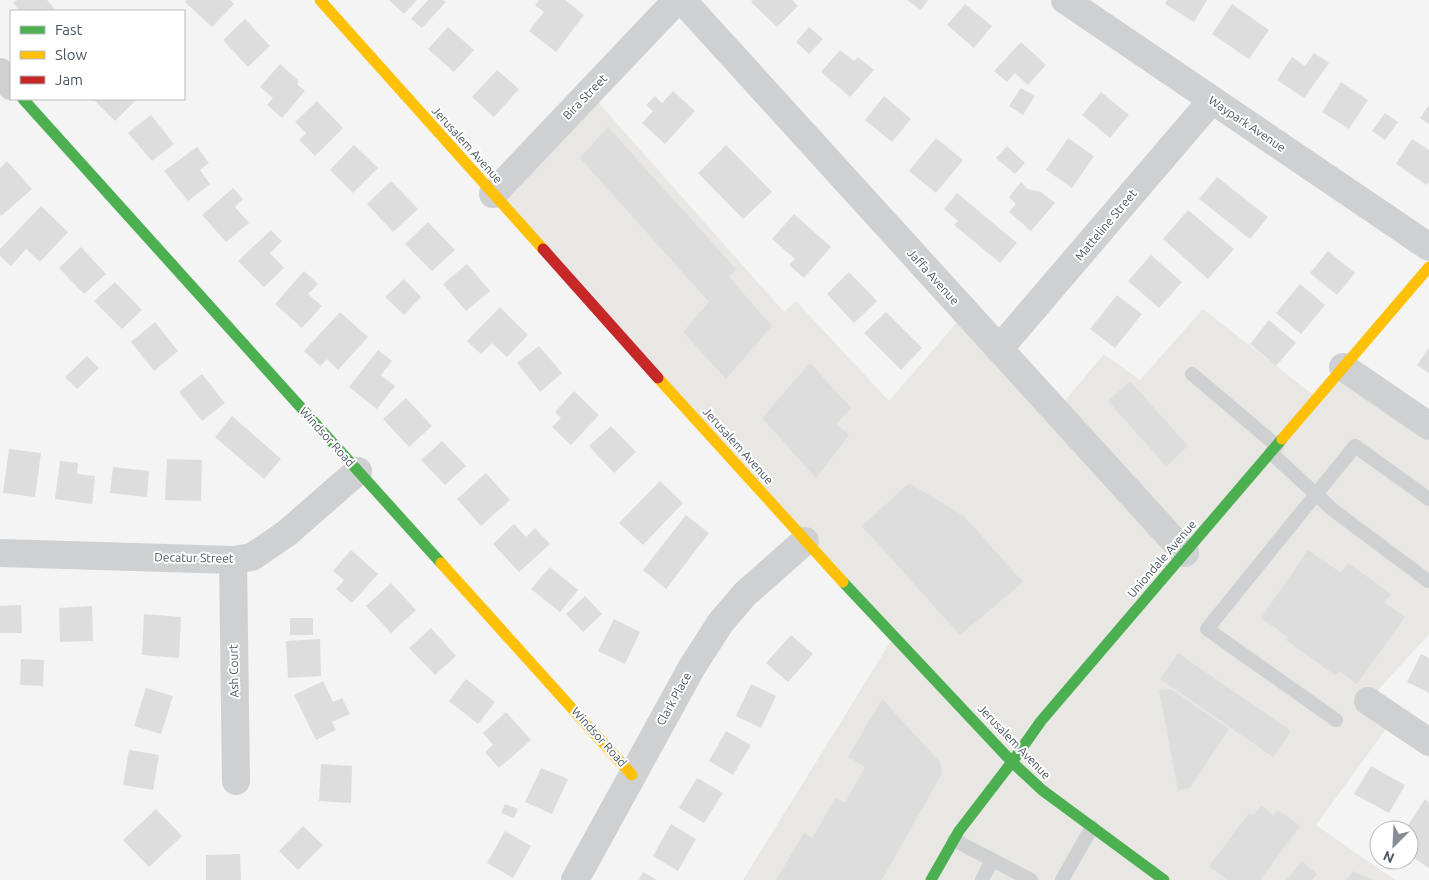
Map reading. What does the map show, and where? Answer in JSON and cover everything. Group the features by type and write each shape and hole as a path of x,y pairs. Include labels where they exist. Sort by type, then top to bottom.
{"main road":[{"name":"Jerusalem Avenue","path":"320,0 805,541 1012,762 1042,790 1164,880"},
{"name":"Windsor Road","path":"23,100 632,774"},
{"name":"Uniondale Avenue","path":"931,880 954,840 1041,721 1429,267"}],"street":[{"name":"Bira Street","path":"493,194 677,0"},
{"name":"Jaffa Avenue","path":"682,0 1185,553"},
{"name":"Waypark Avenue","path":"1065,0 1429,247"},
{"path":"0,72 10,85"},
{"name":"Matteline Street","path":"999,349 1212,100"},
{"path":"1343,367 1429,426"},
{"name":"Decatur Street","path":"0,553 233,560 252,557 287,533 358,471"},
{"name":"Clark Place","path":"575,880 692,667 721,622 745,594 805,541"},
{"name":"Ash Court","path":"233,560 236,781"},
{"path":"1368,700 1429,742"}],"lane":[{"path":"1192,374 1274,449 1316,495 1333,510 1429,579"},
{"path":"1336,720 1207,629 1355,446 1429,499"},
{"path":"1062,880 1092,827"},
{"path":"954,840 1026,879"},
{"path":"982,880 992,860"}],"shaded area":[{"path":"589,92 784,312 796,301 889,401 965,313 1056,411 1104,354 1140,380 1203,309 1317,398 1343,367 1429,426 1429,634 1369,700 1394,718 1316,825 1369,862 1369,870 1381,870 1395,880 743,880 894,636 493,194"}],"building":[{"path":"17,0 47,0 55,10 19,10 13,3"},
{"path":"187,0 230,0 234,4 212,27 185,2"},
{"path":"389,0 417,0 404,14"},
{"path":"428,0 443,0 446,2 422,28 411,19"},
{"path":"539,0 565,0 584,15 556,52 529,31 544,12 535,5"},
{"path":"753,0 792,0 798,6 777,27 751,2"},
{"path":"907,0 928,0 921,10"},
{"path":"1167,0 1207,0 1194,22 1165,4"},
{"path":"965,4 992,26 974,48 947,25"},
{"path":"1232,4 1269,30 1249,59 1212,34"},
{"path":"245,19 270,46 248,67 223,40"},
{"path":"448,27 474,50 454,72 428,49"},
{"path":"809,27 823,39 809,54 796,42"},
{"path":"1021,42 1046,65 1028,85 1015,73 1007,82 994,71"},
{"path":"840,50 854,61 858,57 874,70 850,97 821,72"},
{"path":"1314,53 1329,63 1304,98 1277,80 1292,57 1305,66"},
{"path":"280,64 299,81 297,84 305,91 282,118 267,105 273,98 260,87"},
{"path":"497,70 519,89 494,117 472,97"},
{"path":"1341,82 1368,100 1349,129 1322,112"},
{"path":"1021,88 1035,96 1023,115 1009,106"},
{"path":"673,91 695,111 665,144 642,123 653,111 646,105 655,96 662,103"},
{"path":"1101,92 1129,115 1110,138 1082,115"},
{"path":"884,96 911,119 892,142 865,120"},
{"path":"94,100 136,100 115,121"},
{"path":"317,101 343,128 315,156 299,140 306,133 295,122"},
{"path":"1429,105 1429,124 1420,118"},
{"path":"1385,113 1398,122 1385,140 1372,131"},
{"path":"151,115 174,144 152,161 128,133"},
{"path":"608,127 736,269 729,277 772,326 726,379 683,332 709,302 580,158"},
{"path":"936,138 963,160 936,193 909,171"},
{"path":"1068,138 1094,156 1072,188 1046,170"},
{"path":"1412,139 1429,150 1429,182 1427,185 1396,164"},
{"path":"354,145 378,168 353,193 330,170"},
{"path":"726,145 772,192 743,219 698,173"},
{"path":"1007,146 1025,163 1015,174 996,158"},
{"path":"197,147 209,163 200,170 210,184 188,201 164,171"},
{"path":"7,161 32,189 1,216 0,168"},
{"path":"1217,177 1268,217 1250,239 1199,199"},
{"path":"391,181 418,209 393,232 367,204"},
{"path":"1021,182 1028,189 1041,192 1055,203 1031,231 1009,212 1016,204 1009,197"},
{"path":"233,188 243,199 235,207 249,223 226,242 202,215"},
{"path":"957,193 1017,243 1000,263 954,225 958,221 944,209"},
{"path":"41,206 68,232 40,262 26,249 11,266 0,256 0,249"},
{"path":"1188,210 1234,249 1208,279 1163,239"},
{"path":"794,214 831,247 804,278 789,265 795,259 772,239"},
{"path":"428,222 455,250 432,271 405,244"},
{"path":"271,230 282,241 270,253 284,268 264,287 238,261"},
{"path":"81,247 106,274 84,294 59,268"},
{"path":"1328,251 1355,273 1337,295 1310,273"},
{"path":"1151,255 1182,282 1159,308 1128,281"},
{"path":"467,264 490,291 466,311 443,284"},
{"path":"304,271 318,284 308,294 322,306 302,328 275,304"},
{"path":"849,272 877,301 854,323 827,294"},
{"path":"404,279 421,297 404,315 385,297"},
{"path":"115,282 142,310 122,329 94,301"},
{"path":"1300,284 1325,305 1301,334 1276,313"},
{"path":"1117,295 1142,314 1115,348 1090,329"},
{"path":"500,307 528,335 507,357 492,343 481,354 467,341"},
{"path":"340,312 368,337 338,370 327,359 320,366 304,351"},
{"path":"886,312 922,348 901,370 864,333"},
{"path":"1269,320 1296,343 1276,366 1250,344"},
{"path":"155,322 178,351 154,371 131,342"},
{"path":"539,346 562,373 540,392 517,363"},
{"path":"1429,348 1429,373 1417,365"},
{"path":"378,350 392,361 381,375 395,386 377,409 349,387"},
{"path":"87,356 99,368 77,389 65,377"},
{"path":"810,363 851,408 836,424 849,435 816,478 762,418"},
{"path":"202,374 225,403 202,421 179,392"},
{"path":"1130,381 1188,446 1166,466 1108,401"},
{"path":"574,391 599,415 571,445 552,427 561,418 555,412"},
{"path":"406,398 432,426 409,447 383,419"},
{"path":"232,416 281,459 264,479 215,437"},
{"path":"611,426 636,452 614,473 589,446"},
{"path":"442,441 466,466 445,485 421,460"},
{"path":"9,449 41,453 35,497 3,493"},
{"path":"167,459 202,460 201,501 165,500"},
{"path":"60,461 78,463 77,474 95,476 92,504 55,499"},
{"path":"113,467 149,471 147,497 110,493"},
{"path":"486,473 510,500 481,526 457,499"},
{"path":"660,481 683,503 643,545 619,523"},
{"path":"909,483 964,516 1023,582 960,635 862,526"},
{"path":"686,515 709,533 666,589 643,570"},
{"path":"514,524 526,537 535,528 550,544 519,572 493,544"},
{"path":"351,550 378,574 352,603 336,589 344,580 333,571"},
{"path":"1308,550 1341,573 1348,563 1391,594 1384,602 1405,617 1357,684 1339,671 1336,676 1286,640 1288,637 1261,618"},
{"path":"550,567 578,590 560,612 531,589"},
{"path":"391,583 416,610 391,633 366,606"},
{"path":"585,596 602,614 583,632 566,614"},
{"path":"21,605 22,633 0,633 0,606"},
{"path":"92,606 93,641 60,642 59,608"},
{"path":"144,614 181,617 179,658 142,655"},
{"path":"290,618 313,618 313,635 290,635"},
{"path":"614,619 640,632 625,664 598,651"},
{"path":"431,628 456,656 435,675 409,648"},
{"path":"791,635 813,654 788,682 766,663"},
{"path":"320,639 321,676 288,678 286,641"},
{"path":"1178,653 1291,731 1273,757 1160,679"},
{"path":"1421,654 1429,658 1429,693 1407,682"},
{"path":"21,659 44,660 43,686 20,685"},
{"path":"466,679 495,702 478,724 449,701"},
{"path":"323,681 333,702 342,698 350,714 332,722 336,730 316,740 294,695"},
{"path":"751,684 776,696 761,728 736,716"},
{"path":"146,688 173,696 161,734 134,726"},
{"path":"1171,689 1229,729 1190,788 1178,790 1159,690"},
{"path":"882,699 940,762 942,773 882,880 776,880 804,833 812,838 836,798 845,803 865,767 848,757"},
{"path":"506,712 531,740 499,768 485,752 493,745 483,733"},
{"path":"726,731 751,745 733,775 709,761"},
{"path":"129,750 159,755 153,790 123,785"},
{"path":"321,764 352,766 351,803 319,801"},
{"path":"1371,766 1405,785 1389,813 1354,794"},
{"path":"541,768 568,779 552,814 525,802"},
{"path":"697,778 723,793 704,823 679,808"},
{"path":"1425,799 1429,802 1429,868 1419,862 1419,820 1411,820"},
{"path":"505,804 518,809 514,818 501,813"},
{"path":"1261,806 1273,815 1278,810 1300,826 1260,880 1228,880 1209,866 1249,813 1254,815"},
{"path":"156,809 182,836 149,867 123,840"},
{"path":"671,824 696,839 678,871 653,856"},
{"path":"303,826 323,845 298,870 279,851"},
{"path":"505,831 531,846 513,878 487,863"},
{"path":"240,854 241,880 206,880 206,855"},
{"path":"1302,861 1317,874 1312,880 1286,880"},
{"path":"1353,871 1373,880 1346,880"},
{"path":"643,872 657,880 639,880"}],"traffic: fast":[{"path":"24,100 441,563"},
{"path":"931,880 959,831 1041,721 1282,439"},
{"path":"843,582 1012,762 1042,790 1164,880"}],"traffic: slow":[{"path":"320,0 543,249"},
{"path":"1282,439 1429,267"},
{"path":"658,378 843,582"},
{"path":"441,563 632,775"}],"traffic: jam":[{"path":"543,249 658,378"}]}
